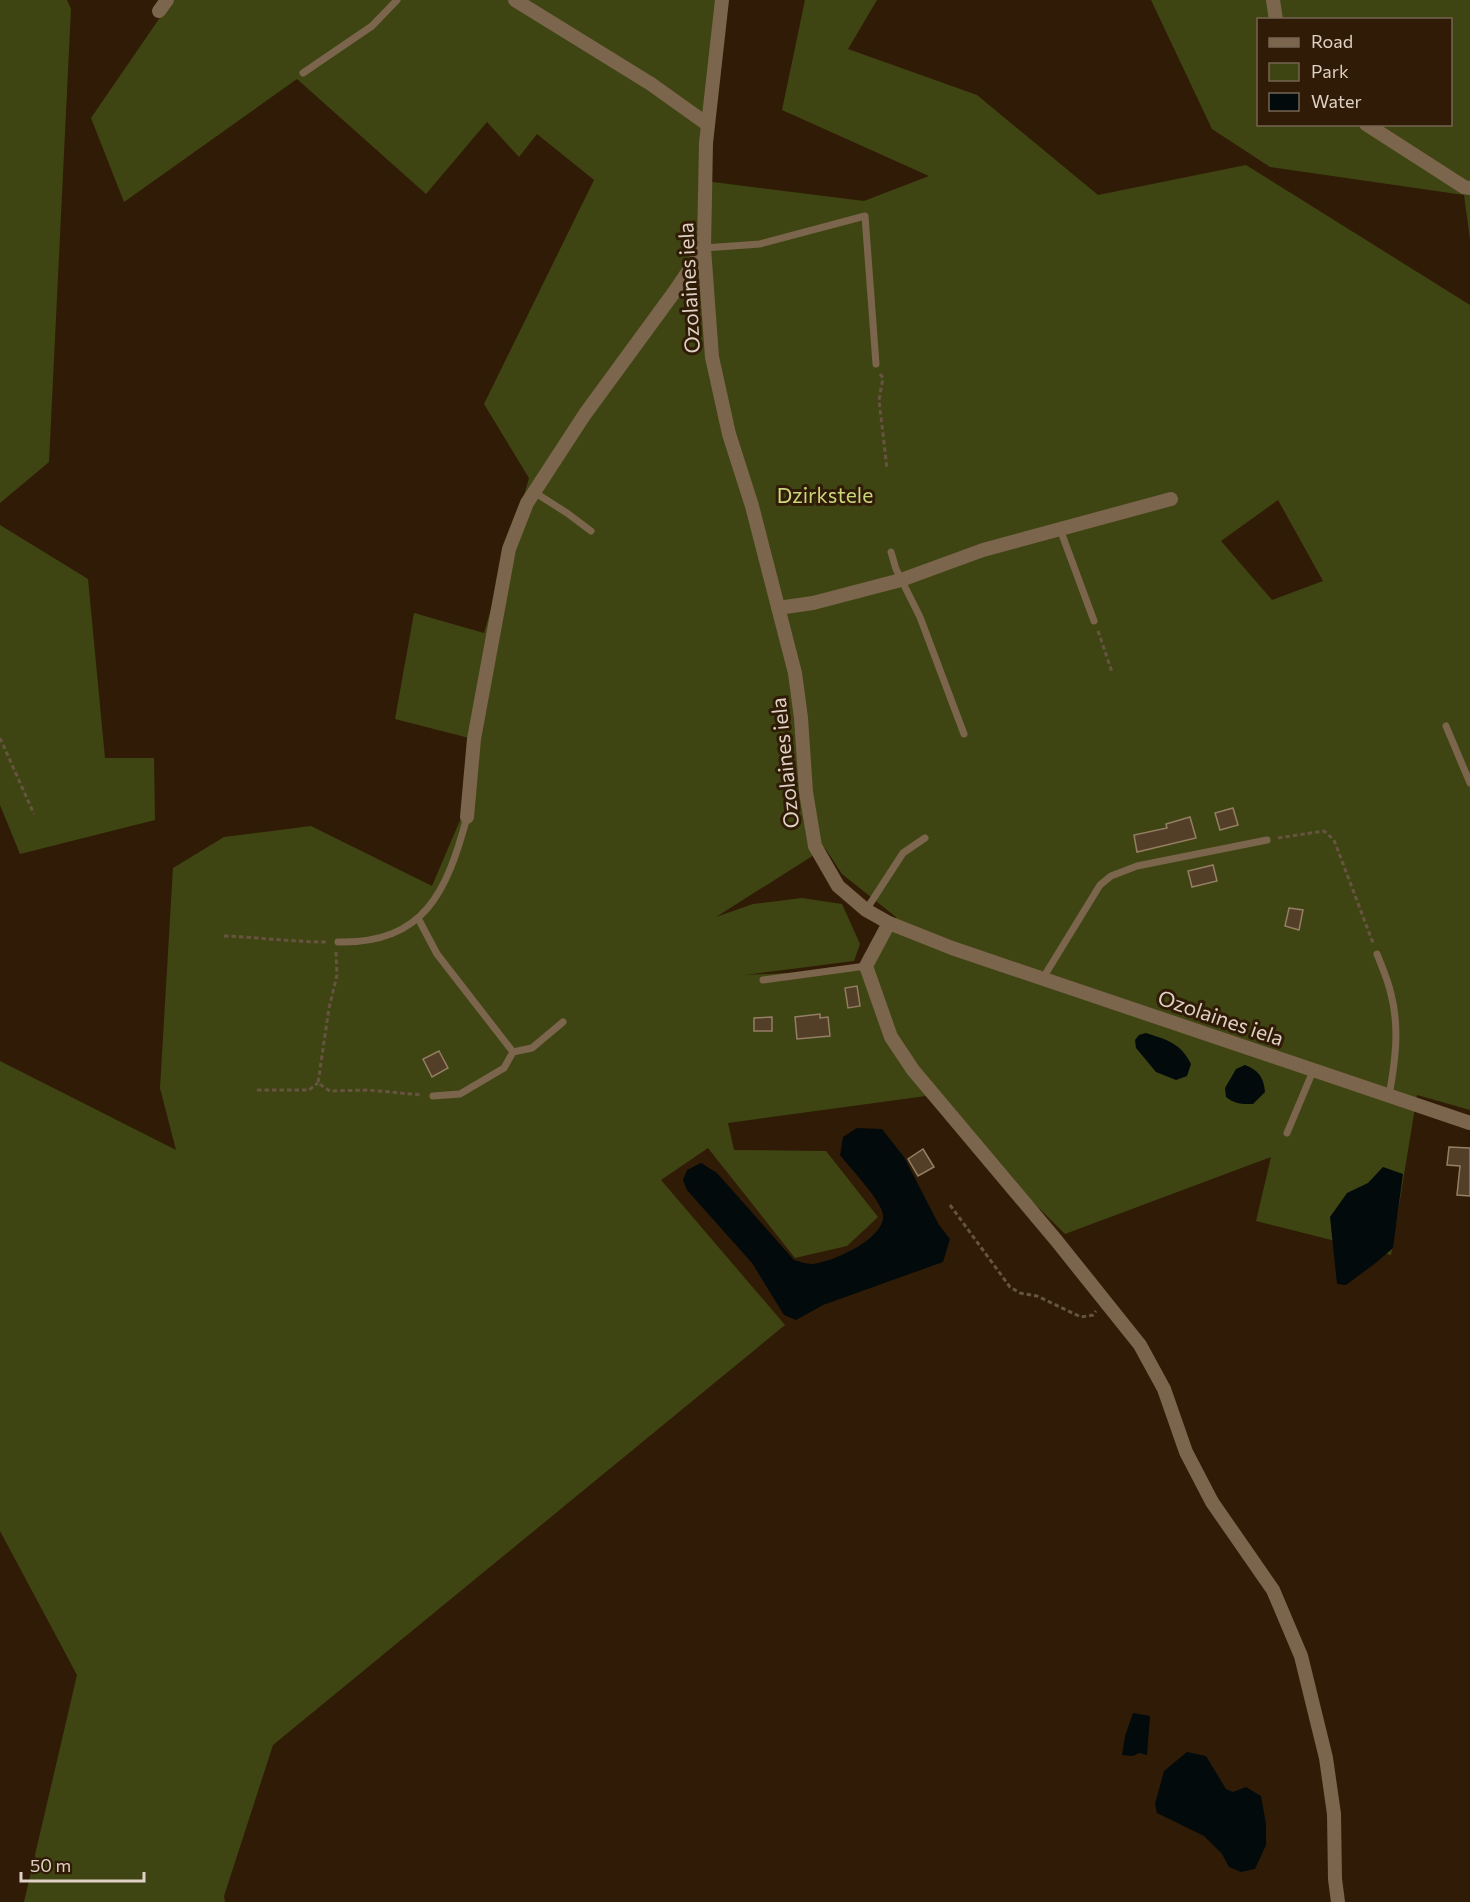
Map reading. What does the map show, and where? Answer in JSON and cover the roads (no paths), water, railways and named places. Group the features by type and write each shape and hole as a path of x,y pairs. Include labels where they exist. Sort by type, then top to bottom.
{"street":[{"path":"514,0 651,84 707,124"},
{"name":"Ozolaines iela","path":"722,0 707,124 704,248 715,368 729,434 752,506 795,673 801,718 806,792 815,846 838,886 866,910 889,923 952,948 1470,1123"},
{"path":"1273,0 1276,18"},
{"path":"1369,126 1464,188 1470,188"},
{"path":"467,817 474,739 508,549 527,503 585,414 704,248"},
{"path":"778,608 813,603 901,580 983,550 1171,498"},
{"path":"889,923 866,966 891,1037 913,1070 1056,1240 1140,1345 1164,1389 1186,1452 1212,1502 1273,1590 1301,1656 1326,1758 1334,1814 1335,1879 1338,1902"}],"lane":[{"path":"303,73 372,26 397,0"},
{"path":"704,248 760,244 865,216 876,364"},
{"path":"534,492 591,531"},
{"path":"1060,529 1094,621"},
{"path":"891,552 901,580 920,617 964,734"},
{"path":"1446,726 1470,783"},
{"path":"338,942 362,942 389,936 418,920 446,880 457,853 467,817"},
{"path":"866,910 903,853 925,838"},
{"path":"1043,978 1100,885 1111,876 1137,866 1267,840"},
{"path":"418,920 437,954 513,1052"},
{"path":"1377,954 1392,994 1396,1028 1395,1062 1389,1096"},
{"path":"763,980 866,966"},
{"path":"433,1096 460,1094 504,1068 513,1052 532,1048 563,1022"},
{"path":"1287,1133 1313,1071"}],"water":[{"path":"1146,1033 1167,1040 1183,1051 1191,1064 1187,1076 1176,1080 1156,1072 1136,1048 1135,1040 1139,1035"},
{"path":"1245,1065 1260,1075 1263,1082 1265,1092 1253,1104 1242,1104 1226,1097 1225,1088 1236,1069"},
{"path":"857,1128 882,1129 904,1157 939,1225 950,1239 943,1262 823,1305 796,1320 784,1315 752,1263 687,1190 683,1180 687,1170 701,1163 717,1173 794,1260 810,1264 821,1263 856,1248 876,1232 882,1224 883,1215 877,1202 840,1155 843,1137"},
{"path":"1383,1167 1403,1174 1393,1248 1346,1285 1337,1284 1330,1217 1347,1193 1368,1183"},
{"path":"1133,1713 1150,1716 1147,1755 1140,1753 1132,1756 1122,1755 1125,1736"},
{"path":"1187,1752 1206,1756 1226,1789 1233,1792 1246,1787 1261,1796 1266,1824 1266,1845 1255,1869 1241,1872 1229,1867 1222,1854 1204,1836 1157,1813 1155,1804 1164,1771"}],"park label":[{"name":"Dzirkstele","path":"825,494"}]}
